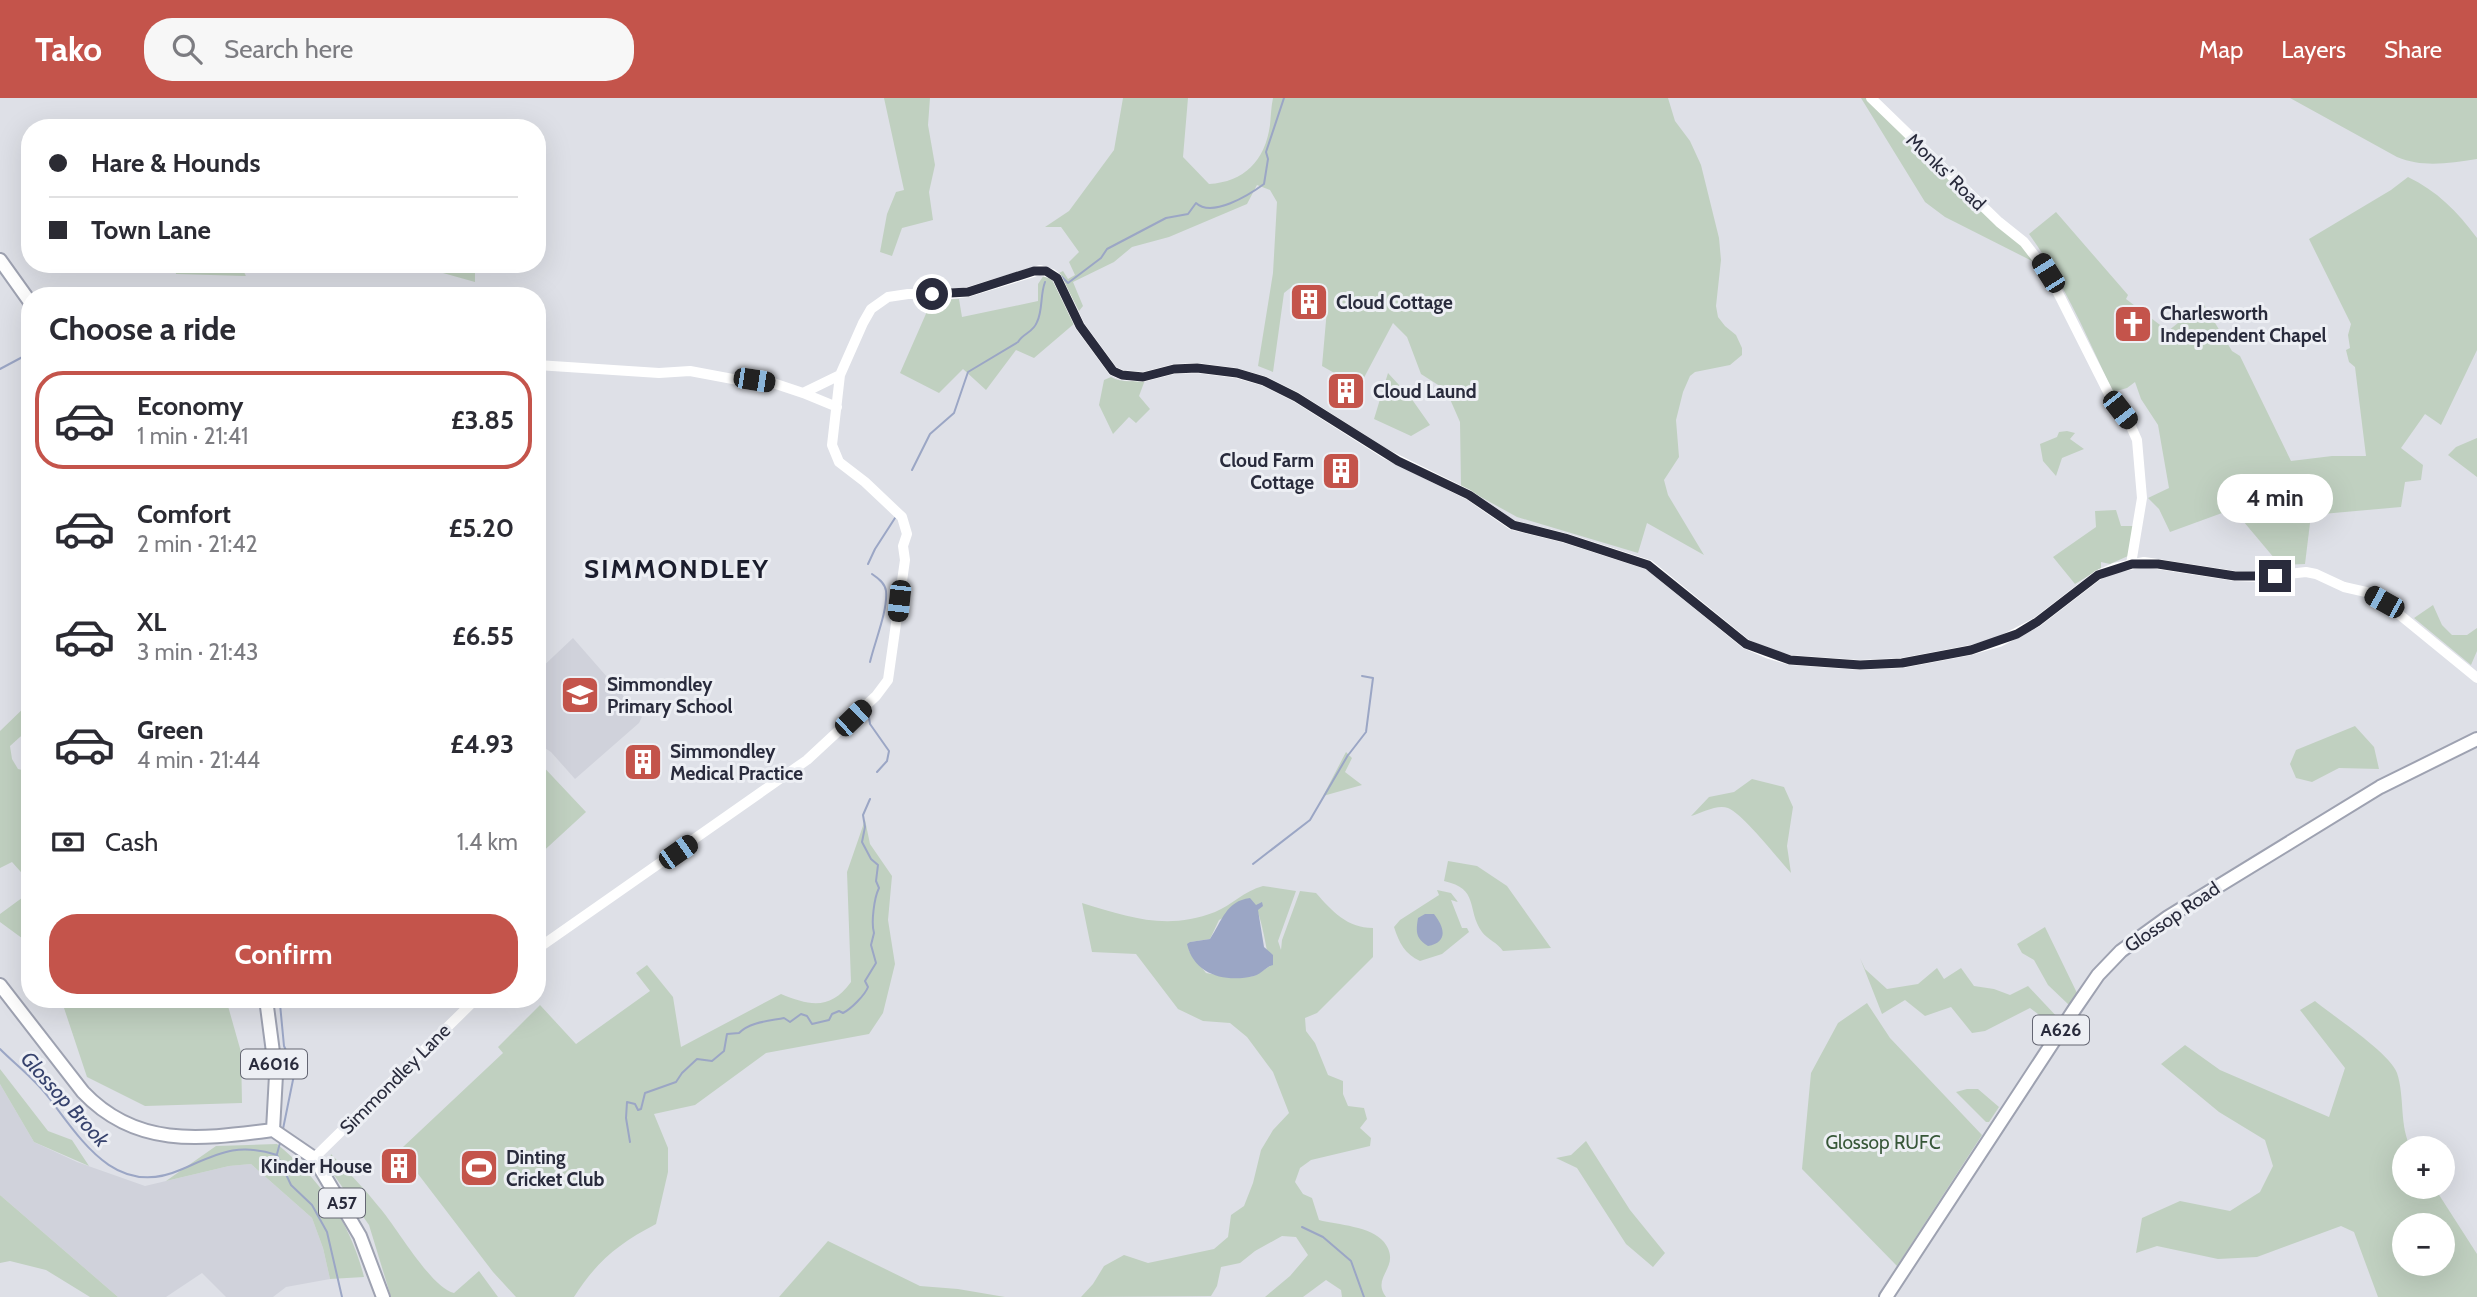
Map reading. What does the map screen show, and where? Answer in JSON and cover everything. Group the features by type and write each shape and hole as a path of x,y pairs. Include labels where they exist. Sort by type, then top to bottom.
{"main road":[{"path":"0,260 21,289"},
{"name":"Glossop Road","path":"1886,1297 2074,1010 2098,975 2121,951 2168,917 2379,787 2477,739"},
{"path":"0,985 83,1092 96,1106 122,1123 149,1133 186,1138 273,1130"},
{"name":"A6016","path":"267,1008 276,1075 273,1130"},
{"name":"A57","path":"273,1130 314,1158 360,1236 383,1297"}],"street":[{"name":"Monks' Road","path":"1871,98 1999,222 2024,242 2048,273 2111,398 2129,422 2137,440 2142,498 2132,564"},
{"path":"546,943 807,760 876,696 888,680 905,560 903,546 907,534 902,517 839,462 832,445 840,375 871,309 888,297 968,292 1034,271 1046,271 1057,278 1080,326 1113,371 1122,375 1143,377 1174,369 1197,368 1237,373 1264,381 1296,397 1386,454 1469,495 1513,525 1565,538 1648,565 1746,644 1790,660 1860,665 1902,663 1981,648 2017,634 2037,622 2098,575 2132,564 2158,564 2243,577 2306,572 2344,587 2366,592 2384,602 2477,678"},
{"path":"546,366 649,373 690,371 738,380 770,382 837,407"},
{"path":"803,393 840,375"},
{"name":"Simmondley Lane","path":"314,1158 467,1008"}],"shaded area":[{"name":"Simmondley Primary School","path":"573,638 642,717 639,723 575,779 546,749 546,664"},
{"path":"0,1084 34,1142 77,1162 145,1186 229,1166 251,1164 312,1218 330,1279 286,1287 273,1297 226,1297 202,1273 166,1297 118,1297 0,1195"}],"green space":[{"path":"884,98 930,98 928,125 935,165 929,192 933,220 902,228 892,256 880,252 887,214 896,192 904,190"},
{"path":"1123,98 1188,98 1183,157 1209,184 1233,179 1258,159 1267,138 1273,98 1668,98 1675,121 1690,141 1701,165 1719,238 1721,260 1716,306 1718,317 1736,335 1742,348 1742,355 1730,365 1695,372 1690,376 1676,420 1679,457 1664,480 1668,495 1704,555 1647,523 1638,553 1517,517 1461,486 1460,422 1446,390 1421,374 1407,337 1393,323 1359,387 1322,366 1328,298 1294,285 1284,293 1273,372 1258,366 1273,273 1277,202 1270,190 1257,185 1247,204 1169,237 1132,247 1114,262 1073,282 1083,306 1079,311 1059,273 1063,271 1068,279 1075,275 1069,262 1079,252 1061,227 1045,227 1069,211 1114,150"},
{"path":"1861,98 1867,98 2022,246 2036,263 1945,217 1925,202"},
{"path":"2290,98 2477,98 2477,159 2437,164 2417,163 2397,157"},
{"path":"2408,177 2446,203 2477,238 2477,350 2441,425 2425,414 2401,448 2423,465 2421,480 2405,482 2401,507 2311,515 2305,564 2280,565 2233,509 2170,532 2159,509 2148,498 2169,488 2158,425 2141,399 2135,382 2127,388 2113,392 2064,291 2029,234 2056,212 2128,295 2126,299 2168,331 2203,303 2232,351 2240,356 2291,461 2332,456 2366,456 2355,367 2349,362 2346,350 2350,348 2348,335 2351,324 2309,239"},
{"path":"244,273 246,276 176,274"},
{"path":"443,273 475,273 475,282"},
{"path":"1044,275 1051,278 1075,323 1034,358 1016,350 986,390 963,369 939,393 900,373 932,300 959,299 962,317 1038,301 1038,284"},
{"path":"1388,373 1411,398 1430,425 1411,436 1374,419"},
{"path":"1111,377 1124,381 1145,380 1139,396 1150,409 1136,423 1129,417 1113,434 1099,405 1104,380"},
{"path":"2059,432 2075,433 2070,439 2084,449 2062,458 2056,476 2043,461 2040,444 2057,437"},
{"path":"2477,438 2477,477 2448,455 2456,447"},
{"path":"2116,510 2121,526 2134,526 2128,556 2110,564 2101,562 2101,568 2075,584 2053,557 2096,527 2095,511"},
{"path":"2433,605 2442,625 2452,635 2467,635 2477,628 2477,651 2471,665 2414,618"},
{"path":"21,711 21,736 10,746 12,759 21,770 21,872 12,862 0,868 0,731"},
{"path":"2355,726 2374,747 2379,769 2339,768 2312,782 2296,778 2290,764 2296,750"},
{"path":"1346,752 1352,758 1345,772 1362,785 1323,796"},
{"path":"546,770 586,812 546,849"},
{"path":"1752,779 1784,787 1793,807 1787,846 1791,873 1752,828 1728,808 1714,808 1691,816 1709,797 1734,792"},
{"path":"865,820 870,844 892,876 888,920 895,964 883,1013 869,1034 766,1053 695,1105 654,1114 668,1148 668,1172 656,1224 609,1254 574,1297 516,1297 493,1272 402,1153 403,1147 503,1053 498,1047 537,1008 543,1008 576,1044 650,991 636,973 647,965 673,997 681,1047 781,994 811,1003 836,997 851,982 847,872"},
{"path":"1448,861 1477,866 1507,886 1551,948 1503,951 1482,932 1468,895 1463,889 1444,881"},
{"path":"1263,886 1296,891 1278,941 1281,950 1282,940 1300,891 1316,893 1348,922 1373,928 1373,957 1317,1013 1305,1018 1306,1031 1315,1043 1328,1075 1343,1081 1343,1094 1348,1106 1364,1108 1367,1119 1360,1128 1371,1138 1370,1146 1311,1160 1300,1168 1295,1182 1303,1194 1312,1198 1319,1220 1363,1229 1384,1242 1390,1258 1382,1283 1386,1297 1342,1297 1341,1290 1326,1280 1303,1297 1265,1297 1290,1276 1308,1255 1296,1237 1282,1236 1240,1263 1221,1267 1217,1286 1211,1296 1081,1297 1104,1266 1124,1255 1148,1263 1214,1249 1228,1237 1231,1215 1244,1206 1261,1150 1273,1130 1289,1113 1273,1072 1247,1037 1230,1023 1203,1021 1178,1009 1136,954 1092,952 1082,903 1148,920 1180,921 1215,912","holes":["1253,904 1270,966 1254,976 1235,978 1206,973 1189,951 1190,942 1210,939 1219,920"]},
{"path":"1437,890 1451,893 1458,902 1451,900 1462,928 1467,928 1469,932 1442,954 1420,961 1403,947 1394,927 1400,920 1439,895"},
{"path":"21,899 21,937 0,922 0,914"},
{"path":"2045,927 2077,993 2069,1005 2048,985 2034,960 2022,953 2017,944"},
{"path":"1860,958 1865,969 1887,989 1918,984 1937,968 1944,979 1961,968 1974,986 2010,995 2028,986 2059,1019 2054,1026 2030,1008 1985,1031 1972,1033 1951,1007 1925,1016 1905,1000 1882,1014"},
{"path":"2315,1001 2373,1045 2397,1073 2406,1136 2392,1136 2392,1199 2442,1199 2451,1213 2392,1213 2392,1276 2455,1276 2455,1220 2477,1254 2477,1297 2378,1297 2354,1232 2341,1226 2257,1257 2218,1259 2157,1246 2136,1253 2142,1218 2180,1201 2230,1211 2260,1192 2273,1166 2265,1140 2219,1112 2161,1064 2185,1045 2220,1070 2329,1117 2345,1068 2300,1010"},
{"name":"Glossop RUFC","path":"1867,1003 1890,1038 1982,1135 1897,1266 1802,1169 1811,1073 1838,1023"},
{"path":"64,1008 229,1008 241,1052 242,1103 145,1106 87,1077"},
{"path":"0,1069 48,1131 72,1140 89,1166 34,1142 0,1084"},
{"path":"1978,1089 1999,1107 1989,1122 1956,1092"},
{"path":"1586,1141 1630,1210 1665,1253 1653,1267 1626,1244 1577,1168 1556,1158 1571,1155"},
{"path":"277,1144 307,1172 332,1204 351,1239 364,1277 330,1279 312,1218 251,1164 229,1166 166,1181 216,1146"},
{"path":"331,1154 373,1200 425,1269 445,1289 454,1293 479,1271 498,1297 391,1297 369,1225 329,1168"},
{"path":"0,1195 118,1297 90,1297 46,1270 10,1261 0,1263"},
{"path":"828,1241 920,1286 1005,1297 779,1297"}],"water":[{"path":"1250,898 1256,905 1262,902 1263,906 1258,910 1264,947 1273,955 1273,965 1257,975 1243,978 1222,977 1204,970 1196,963 1187,944 1210,939 1230,908 1235,903"},
{"path":"1425,914 1434,914 1441,924 1443,934 1439,941 1428,946 1421,940 1417,930 1418,918"}],"waterway":[{"path":"1061,276 1068,283 1101,258 1107,249 1166,218 1188,214 1196,203 1211,208 1221,206 1240,199 1264,184 1268,159 1266,152 1284,98"},
{"path":"912,470 930,434 954,413 968,372 1018,342 1035,326 1045,282"},
{"path":"0,369 21,358"},
{"path":"868,564 895,518"},
{"path":"870,662 886,599 884,586 872,574"},
{"path":"1349,754 1366,732 1373,678 1362,676"},
{"path":"868,711 870,724 889,751 887,761 877,772"},
{"path":"1253,864 1310,820 1348,755"},
{"path":"630,1142 626,1118 627,1102 635,1104 638,1110 641,1109 645,1093 676,1082 697,1059 712,1061 724,1051 727,1034 739,1033 749,1026 766,1021 784,1018 790,1022 801,1014 807,1016 812,1024 829,1020 832,1014 839,1011 843,1013 864,994 868,987 865,981 876,963 871,945 879,888 876,881 878,865 871,859 862,842 865,827 863,815 870,799"},
{"path":"280,1008 284,1046 295,1070 283,1129"},
{"name":"Glossop Brook","path":"0,1049 44,1091 88,1147 119,1171 137,1177 157,1177 227,1152 250,1150 277,1155 291,1185 312,1205 327,1232 342,1297"},
{"path":"277,1154 280,1143"},
{"path":"1302,1227 1323,1237 1351,1261 1364,1297"}],"place":[{"name":"Cloud Cottage","path":"1309,302"},
{"name":"Charlesworth Independent Chapel","path":"2133,324"},
{"name":"Cloud Laund","path":"1346,391"},
{"name":"Cloud Farm Cottage","path":"1341,471"},
{"name":"Simmondley Primary School","path":"580,695"},
{"name":"Simmondley Medical Practice","path":"643,762"},
{"name":"Kinder House","path":"399,1166"},
{"name":"Dinting Cricket Club","path":"479,1168"}],"district":[{"name":"SIMMONDLEY","path":"677,569"}],"route":[{"path":"932,294 968,292 1034,271 1046,271 1057,278 1080,326 1113,371 1122,375 1143,377 1174,369 1215,369 1264,381 1296,397 1398,461 1469,495 1513,525 1565,538 1648,565 1746,644 1790,660 1860,665 1902,663 1971,650 2017,634 2098,575 2132,564 2144,562 2218,575 2275,576"}]}
